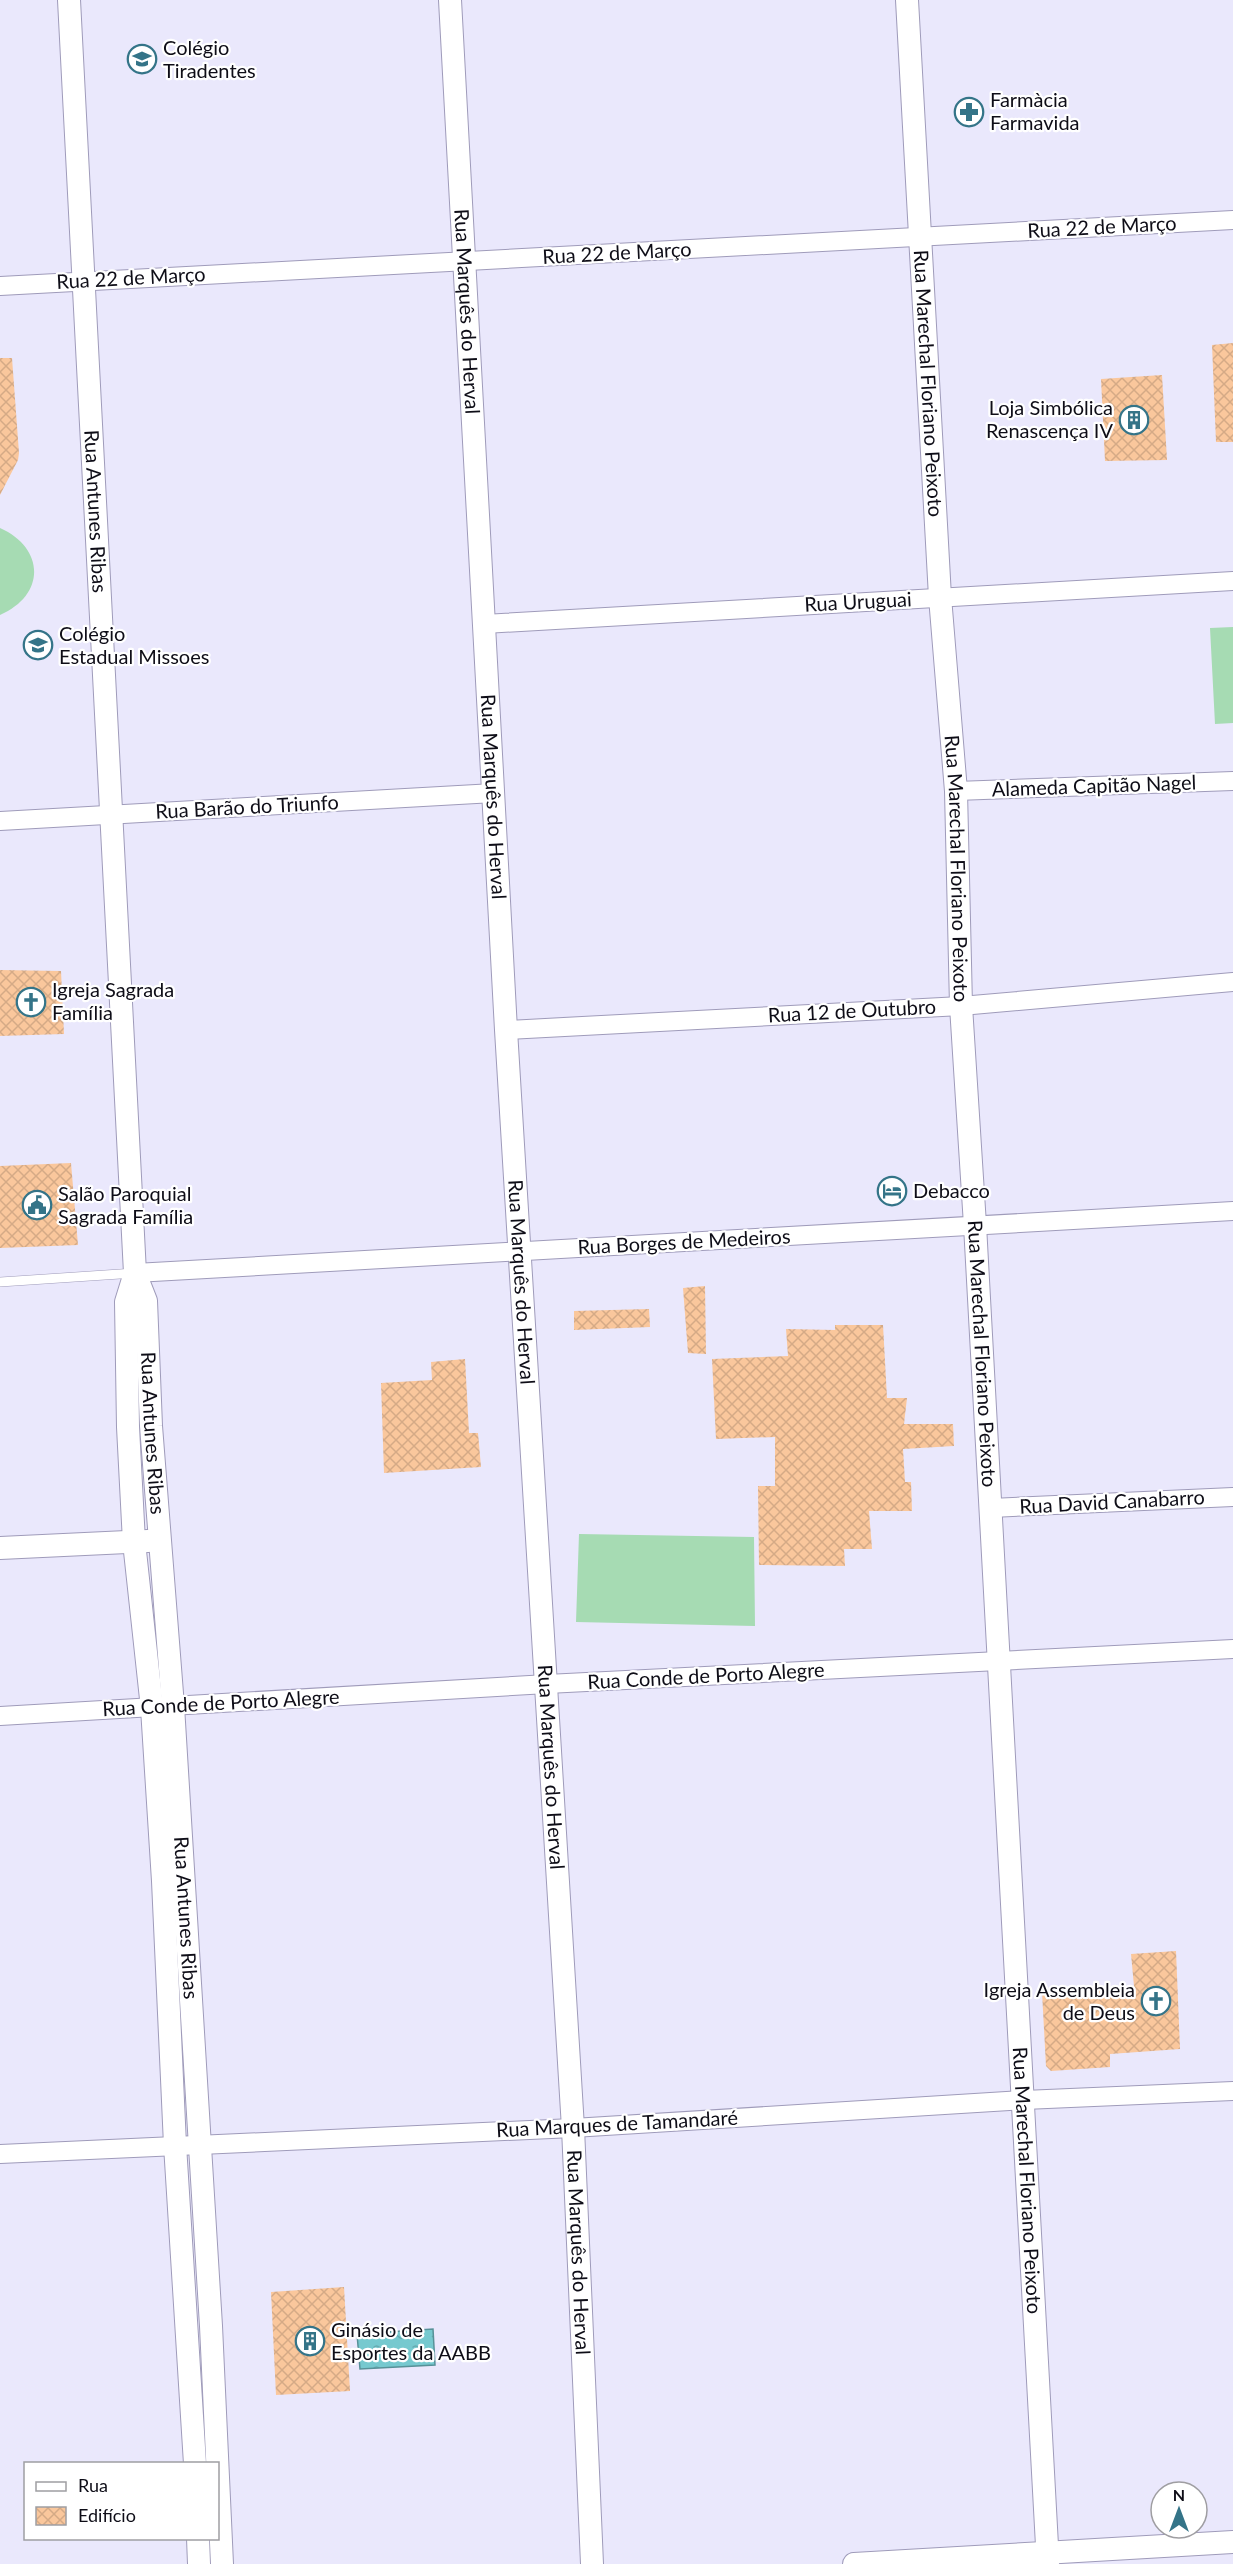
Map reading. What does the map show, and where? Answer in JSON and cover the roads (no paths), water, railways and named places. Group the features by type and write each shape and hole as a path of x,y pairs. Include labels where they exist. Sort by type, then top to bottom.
{"street":[{"name":"Rua Antunes Ribas","path":"69,0 135,1274 146,1301 159,1541 163,1707 173,1880 200,2145 211,2326 202,2452"},
{"name":"Rua Marquês do Herval","path":"450,0 506,1030 573,2128 592,2564"},
{"name":"Rua Marechal Floriano Peixoto","path":"907,0 940,597 956,791 960,1006 1000,1661 1048,2558"},
{"name":"Rua 22 de Março","path":"0,285 1233,220"},
{"name":"Rua Uruguai","path":"484,624 1233,580"},
{"name":"Alameda Capitão Nagel","path":"956,791 1233,781"},
{"name":"Rua Barão do Triunfo","path":"0,821 494,793"},
{"name":"Rua 12 de Outubro","path":"506,1030 960,1006 1233,982"},
{"name":"Rua Borges de Medeiros","path":"135,1274 1233,1211"},
{"name":"Rua Antunes Ribas","path":"135,1274 126,1302 128,1427 134,1542 163,1707"},
{"path":"128,1427 151,1426"},
{"name":"Rua David Canabarro","path":"991,1508 1233,1497"},
{"path":"0,1548 159,1541"},
{"name":"Rua Conde de Porto Alegre","path":"0,1716 547,1684 1233,1649"},
{"name":"Rua Antunes Ribas","path":"173,1880 174,2145 188,2327 202,2452"},
{"name":"Rua Marques de Tamandaré","path":"0,2154 573,2128 1024,2100 1233,2091"},
{"path":"188,2327 211,2326"},
{"path":"198,2540 199,2564"},
{"name":"Rua Antunes Ribas","path":"218,2540 222,2564"},
{"path":"854,2564 1048,2558 1233,2542"}],"lane":[{"path":"0,1282 135,1274"}],"water":[{"path":"433,2329 435,2365 360,2369 357,2334"}],"place":[{"name":"Colégio Tiradentes","path":"142,59"},
{"name":"Farmàcia Farmavida","path":"969,112"},
{"name":"Loja Simbólica Renascença IV","path":"1134,420"},
{"name":"Colégio Estadual Missoes","path":"38,645"},
{"name":"Igreja Sagrada Família","path":"31,1002"},
{"name":"Debacco","path":"892,1191"},
{"name":"Salão Paroquial Sagrada Família","path":"37,1205"},
{"name":"Igreja Assembleia de Deus","path":"1156,2001"},
{"name":"Ginásio de Esportes da AABB","path":"310,2341"}]}
